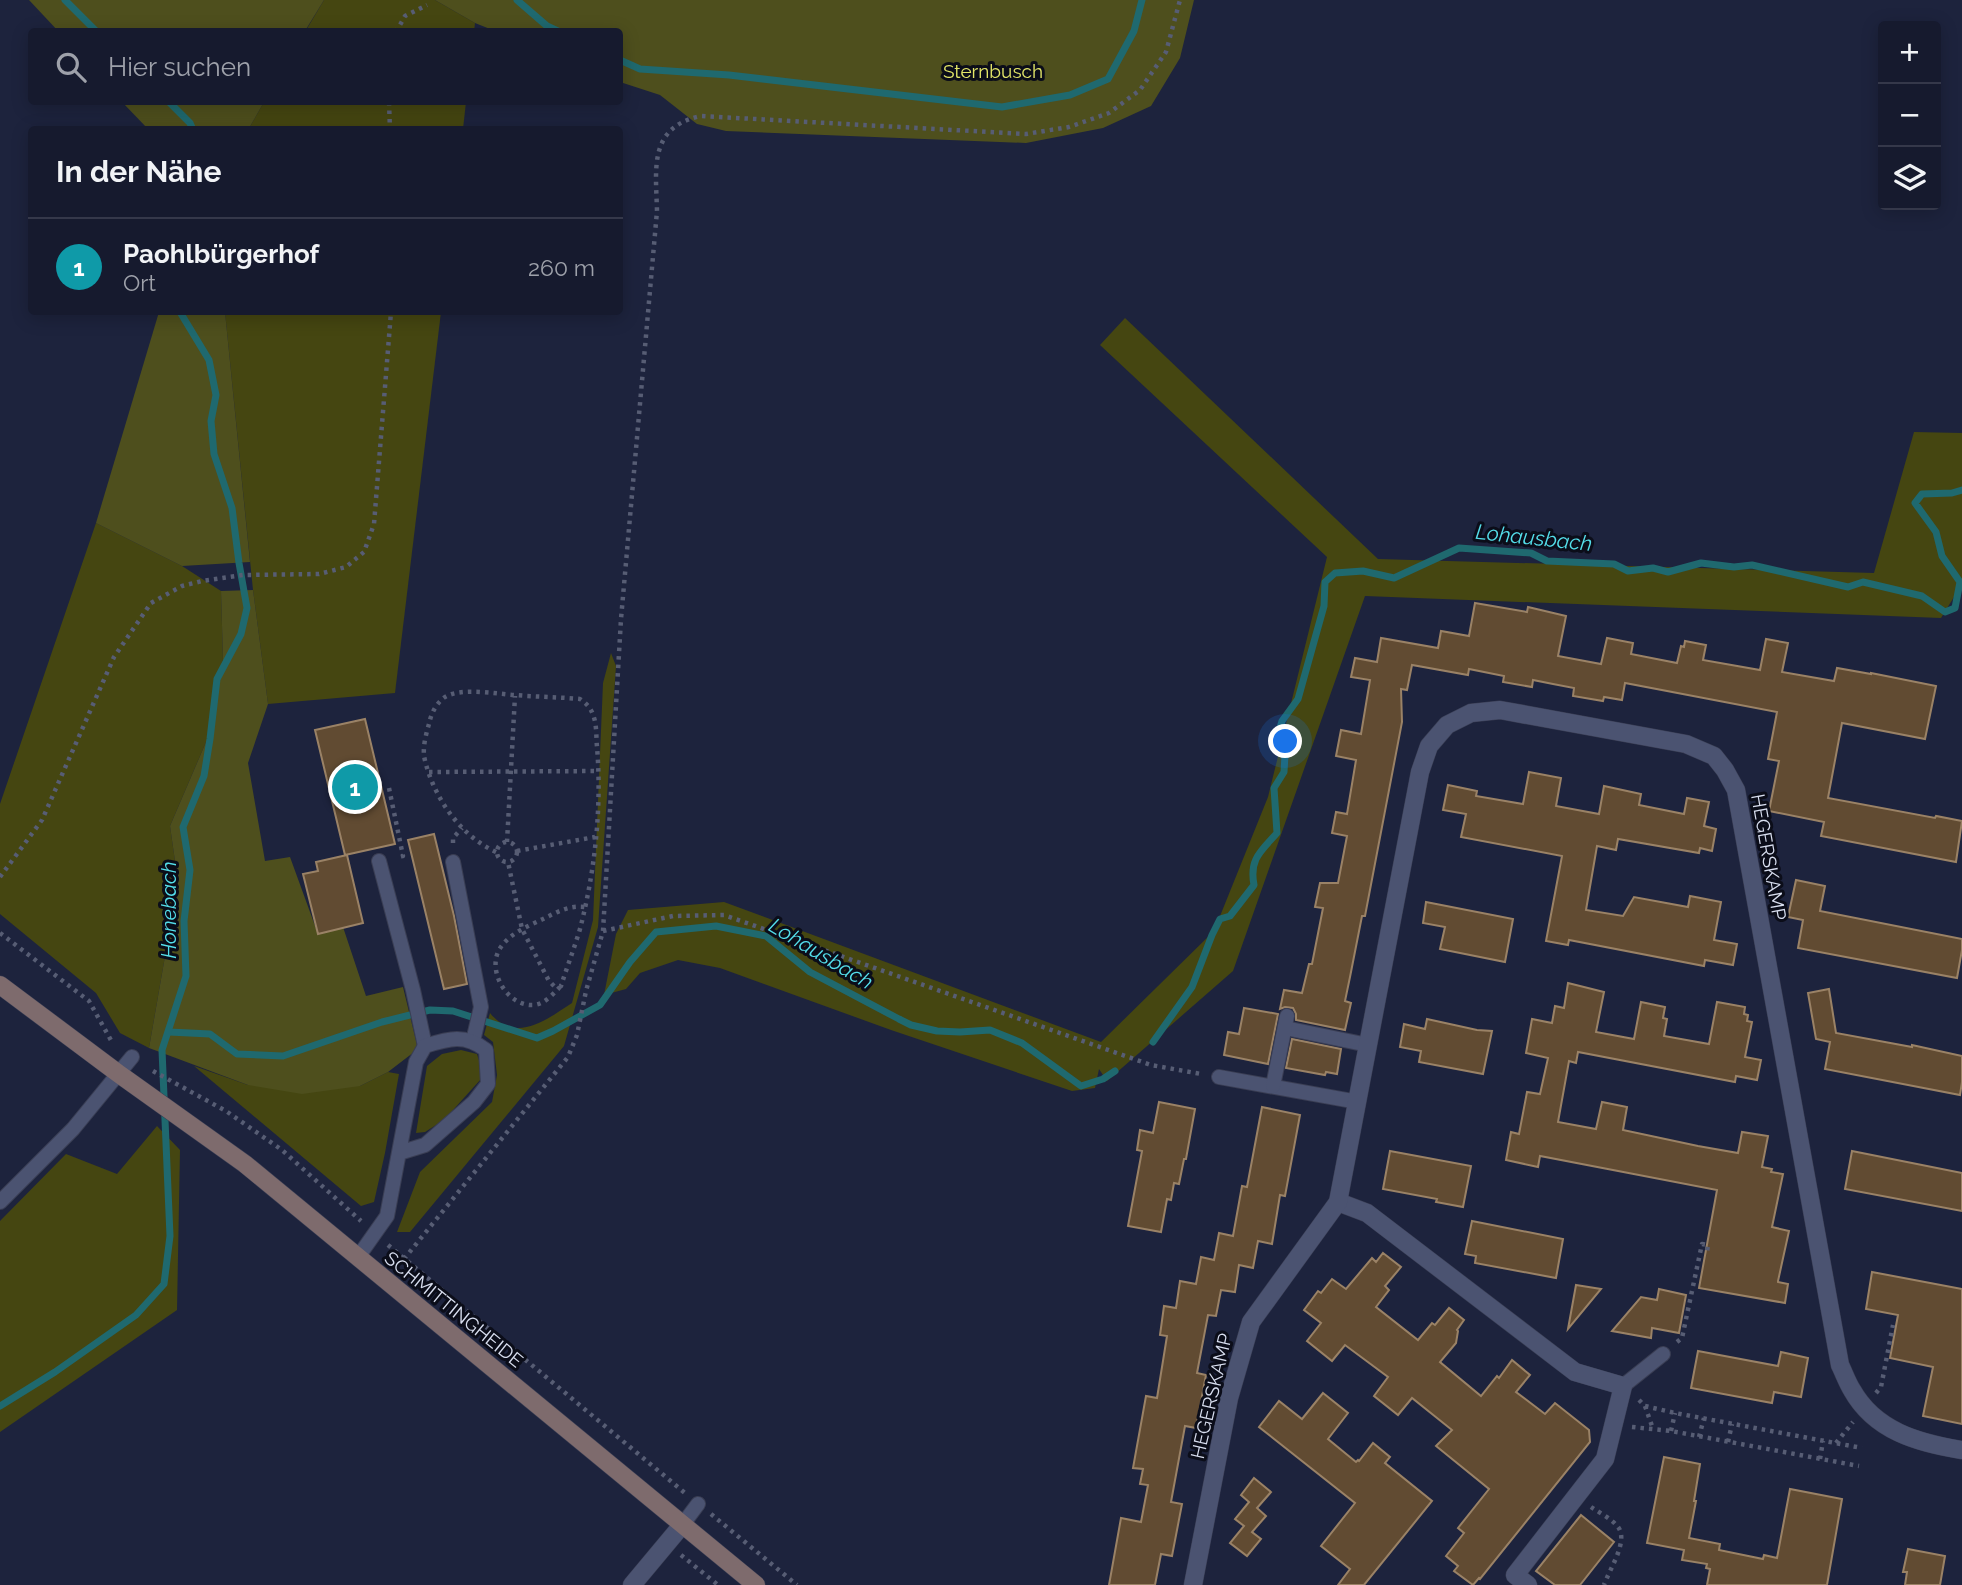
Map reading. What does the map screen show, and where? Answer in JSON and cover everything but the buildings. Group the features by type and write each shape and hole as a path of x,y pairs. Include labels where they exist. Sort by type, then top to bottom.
{"street":[{"name":"HEGERSKAMP","path":"1193,1585 1229,1398 1251,1322 1338,1202 1420,772 1429,746 1447,725 1471,713 1500,710 1686,744 1714,756 1725,770 1737,790 1840,1365 1864,1407 1880,1421 1904,1436 1962,1450"},
{"name":"SCHMITTINGHEIDE","path":"0,985 245,1164 756,1585"},
{"path":"1338,1202 1367,1213 1575,1372 1623,1386 1605,1459 1517,1582"},
{"path":"632,1585 683,1524"}],"lane":[{"path":"358,1257 387,1216 415,1062 424,1039 379,861"},
{"path":"453,862 481,1007 474,1037"},
{"path":"1273,1086 1288,1023 1368,1045"},
{"path":"424,1039 474,1037"},
{"path":"399,1153 425,1145 474,1102 488,1084 486,1050 474,1037"},
{"path":"0,1202 73,1129 119,1074 138,1061"},
{"path":"1219,1077 1358,1102"},
{"path":"1623,1386 1663,1354"},
{"path":"683,1524 698,1504"}],"path":[{"path":"797,1585 404,1259 568,1057 577,1035 603,931 621,619 657,211 656,158 661,140 686,119 701,116 1026,134 1069,127 1109,113 1140,90 1166,52 1180,0"},
{"path":"398,28 405,16 427,5"},
{"path":"388,105 390,126"},
{"path":"0,877 42,820 114,657 151,603 182,586 202,581 243,575 319,574 346,567 364,552 374,524 391,315"},
{"path":"496,852 484,847 454,820 438,794 424,753 432,712 445,697 457,693 481,692 580,699 587,704 593,715 599,771 595,837 585,907 561,986 548,1000 535,1005 522,1003 506,993 495,965 498,952 504,943 522,929 568,908 585,907"},
{"path":"507,842 515,695"},
{"path":"429,772 599,771"},
{"path":"379,861 403,856 389,788"},
{"path":"517,851 595,837"},
{"path":"507,842 516,846 517,851 516,856 508,862 498,858 496,852 498,846 507,842"},
{"path":"508,862 522,929 549,981 554,986 561,986"},
{"path":"603,931 673,916 724,915 1151,1065 1219,1077"},
{"path":"0,933 89,1001 114,1045 226,1111 282,1150 375,1233"},
{"path":"1663,1354 1682,1338 1702,1244 1708,1245 1707,1252"},
{"path":"1864,1407 1881,1387 1893,1325"},
{"path":"1623,1386 1645,1406 1653,1429 1859,1466"},
{"path":"1645,1406 1862,1448"},
{"path":"1671,1431 1675,1413"},
{"path":"1699,1437 1704,1418"},
{"path":"1728,1442 1732,1424"},
{"path":"1820,1459 1823,1441"},
{"path":"1577,1496 1620,1530 1621,1546 1604,1585"},
{"path":"666,1544 718,1585"}],"shaded area":[{"path":"324,0 435,0 475,23 474,28 307,28"},
{"path":"262,105 466,105 463,126 250,126"},
{"path":"225,315 441,315 395,693 268,704 253,590"},
{"path":"1125,318 1378,559 1874,573 1914,432 1962,433 1962,584 1941,618 1365,596 1233,971 1107,1081 1099,1069 1095,1088 1072,1091 891,1030 720,968 678,960 640,973 626,989 604,995 616,934 628,910 724,902 1101,1042 1214,931 1268,797 1327,557 1100,345"},
{"path":"96,523 182,566 221,591 223,660 209,735 170,826 178,882 149,1048 120,1033 96,993 0,914 0,804"},
{"path":"611,653 616,666 598,927 564,1046 410,1232 397,1232 420,1172 492,1102 497,1075 493,1042 484,1035 490,1013 510,1027 520,1028 541,1022 572,1003 593,920 603,683"},
{"path":"461,1050 477,1054 481,1079 444,1120 425,1132 416,1133 427,1066 442,1054"},
{"path":"194,1066 248,1085 360,1086 388,1072 399,1074 374,1202 361,1206"},
{"path":"157,1126 180,1150 177,1310 0,1432 0,1221 66,1154 117,1174"}],"green space":[{"path":"29,0 324,0 307,28 55,28"},
{"name":"Sternbusch","path":"435,0 1194,0 1180,58 1151,106 1103,128 1026,143 726,131 697,124 660,95 623,83 623,28 488,28"},
{"path":"125,105 262,105 250,126 145,126"},
{"path":"158,315 225,315 250,562 182,566 96,523"},
{"path":"253,590 268,704 248,763 265,861 290,857 318,934 343,927 366,996 403,987 418,1049 388,1072 360,1086 302,1094 248,1085 149,1048 178,882 170,826 209,735 223,660 221,591"}],"waterway":[{"name":"Honebach","path":"65,0 93,28"},
{"path":"517,0 551,28"},
{"path":"623,61 640,69 729,75 1002,107 1070,95 1108,79 1134,31 1142,0"},
{"name":"Honebach","path":"172,105 191,126"},
{"name":"Honebach","path":"0,1406 55,1372 136,1315 164,1284 170,1236 162,1050 186,976 184,921 190,870 183,827 204,776 217,679 241,634 247,608 232,508 214,454 211,421 216,395 209,360 182,315"},
{"name":"Lohausbach","path":"1153,1042 1192,987 1220,919 1230,916 1254,885 1255,862 1277,833 1274,788 1284,772 1285,755 1277,738 1282,721 1298,699 1324,606 1325,582 1335,573 1363,571 1394,578 1459,548 1531,553 1547,561 1614,564 1628,571 1653,568 1668,572 1701,563 1734,567 1752,565 1848,587 1863,582 1922,596 1945,612 1955,608 1960,582 1942,556 1936,532 1915,503 1922,494 1962,490"},
{"name":"Lohausbach","path":"169,1032 210,1034 237,1054 283,1056 382,1022 430,1010 453,1011 537,1038 600,1005 630,962 656,932 716,926 766,936 810,972 911,1025 937,1031 990,1030 1022,1043 1081,1086 1103,1079 1115,1071"}],"place":[{"name":"Paohlbürgerhof","path":"355,787"}]}
